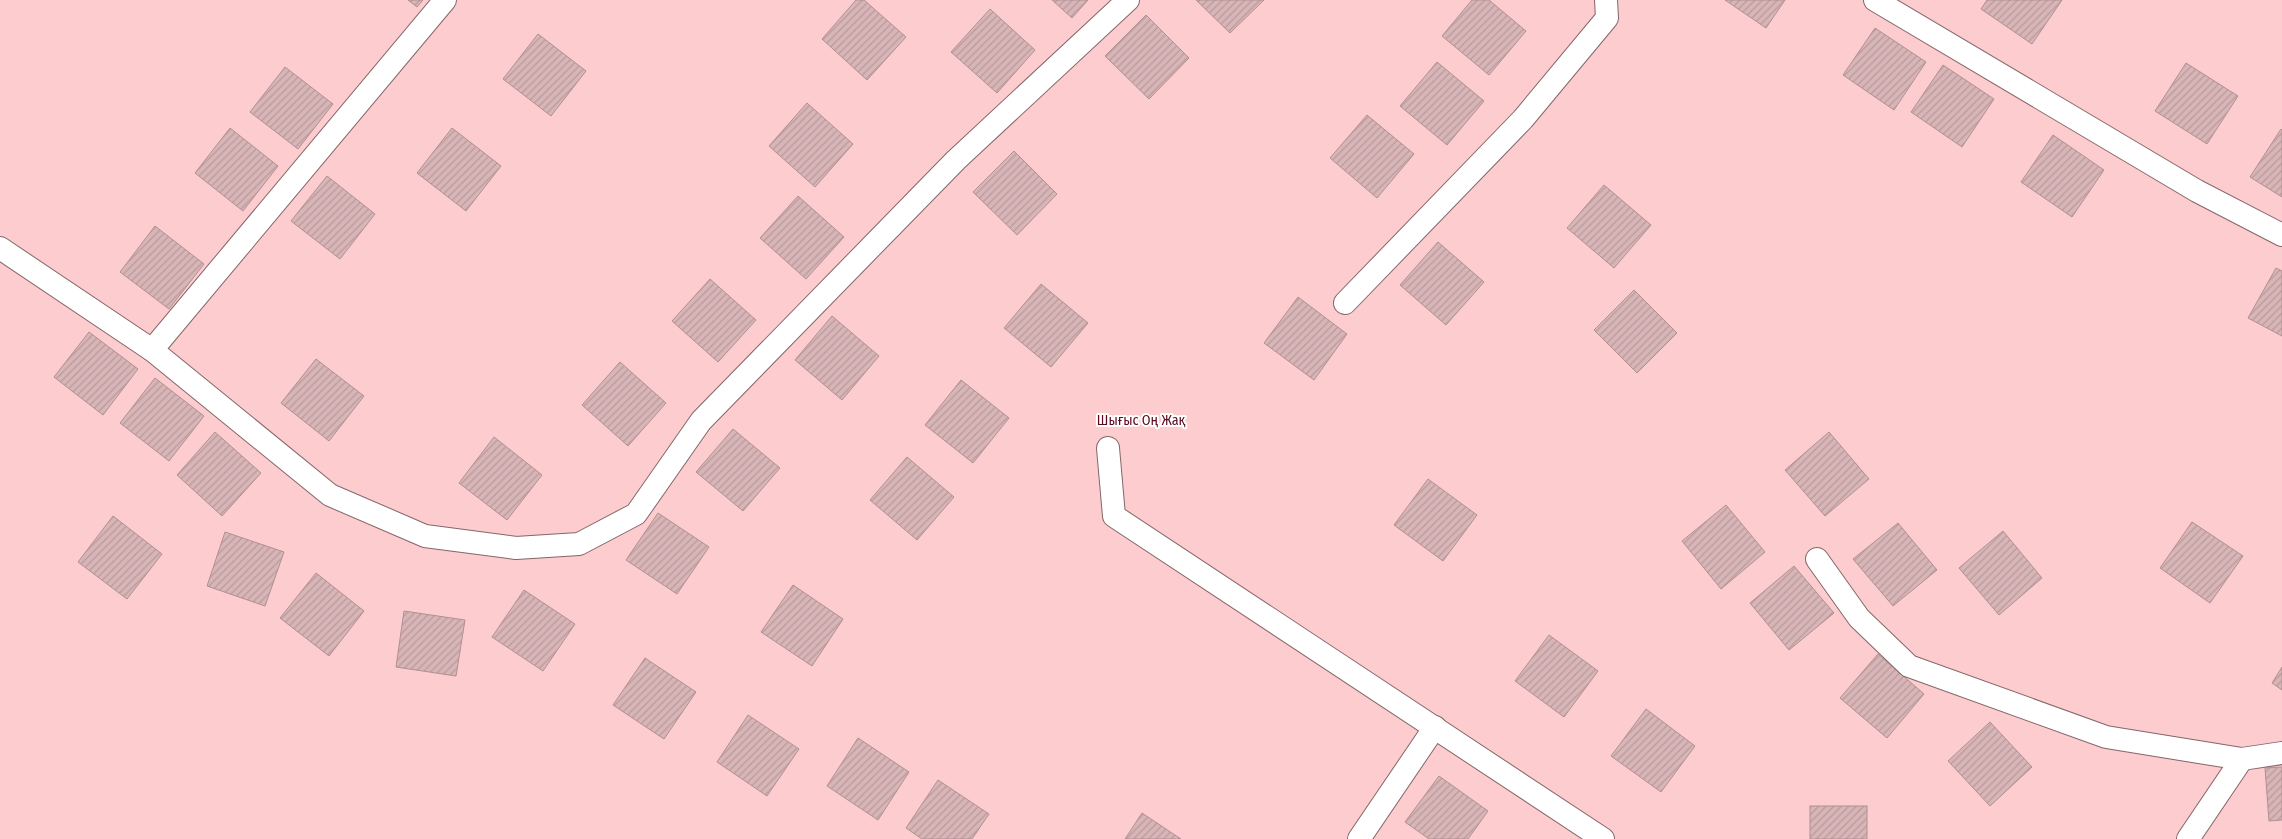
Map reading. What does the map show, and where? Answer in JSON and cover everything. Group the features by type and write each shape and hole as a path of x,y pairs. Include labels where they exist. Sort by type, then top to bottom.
{"lane":[{"path":"152,350 445,0"},
{"path":"0,248 152,350 330,495 425,536 516,548 579,544 636,514 701,422 956,160 1128,0"},
{"path":"1345,303 1523,119 1607,18 1606,0"},
{"path":"1875,0 2197,191 2282,235"},
{"path":"1108,448 1114,516 1603,839"},
{"path":"1817,559 1859,618 1909,666 2106,737 2242,759 2282,753"},
{"path":"1359,839 1435,727"},
{"path":"2188,839 2242,759"}],"green space":[{"name":"Шығыс Оң Жақ","path":"0,0 2282,0 2282,839 0,839"}],"building":[{"path":"408,0 423,0 417,7"},
{"path":"856,0 864,0 906,37 867,80 822,39"},
{"path":"1052,0 1088,0 1072,18"},
{"path":"1196,0 1264,0 1230,33"},
{"path":"1472,0 1489,0 1526,31 1489,75 1442,36"},
{"path":"1725,0 1785,0 1766,28"},
{"path":"1987,0 2062,0 2032,44 1981,9"},
{"path":"990,9 1035,50 997,93 951,52"},
{"path":"1146,15 1189,58 1149,99 1105,56"},
{"path":"1875,28 1926,62 1894,110 1843,75"},
{"path":"538,34 586,71 551,116 503,79"},
{"path":"1437,62 1484,101 1447,145 1400,106"},
{"path":"2186,63 2238,96 2207,144 2155,111"},
{"path":"1943,65 1994,99 1962,147 1911,112"},
{"path":"285,67 333,104 298,149 250,112"},
{"path":"807,103 853,144 815,187 769,146"},
{"path":"1367,115 1414,154 1377,198 1330,158"},
{"path":"230,128 278,166 243,211 195,173"},
{"path":"452,128 501,166 466,211 417,173"},
{"path":"2282,130 2282,197 2250,177"},
{"path":"2053,135 2104,170 2072,217 2021,182"},
{"path":"1014,151 1057,194 1017,235 973,192"},
{"path":"327,176 375,214 340,259 291,221"},
{"path":"1604,185 1651,225 1614,268 1567,228"},
{"path":"798,196 844,237 806,279 760,238"},
{"path":"155,226 204,264 169,309 120,272"},
{"path":"1438,242 1484,282 1446,325 1400,285"},
{"path":"2276,268 2282,271 2282,336 2248,318"},
{"path":"710,279 756,320 718,362 672,321"},
{"path":"1041,284 1088,323 1051,367 1004,328"},
{"path":"1634,290 1677,333 1637,373 1594,330"},
{"path":"1298,297 1347,334 1314,380 1264,343"},
{"path":"832,316 879,356 842,400 795,360"},
{"path":"89,332 138,369 103,415 54,377"},
{"path":"316,359 364,396 329,441 281,403"},
{"path":"620,362 666,403 628,446 582,405"},
{"path":"155,378 204,416 169,461 120,423"},
{"path":"961,380 1009,418 973,463 925,425"},
{"path":"733,429 780,468 743,511 696,472"},
{"path":"215,432 261,473 222,516 177,475"},
{"path":"1829,432 1869,479 1825,516 1785,470"},
{"path":"494,437 542,475 507,520 459,483"},
{"path":"907,457 954,497 917,540 870,500"},
{"path":"1428,479 1477,515 1443,561 1394,525"},
{"path":"1726,505 1765,552 1721,589 1682,541"},
{"path":"658,513 709,547 677,594 626,560"},
{"path":"113,516 162,554 127,599 78,562"},
{"path":"2192,522 2243,556 2210,603 2160,568"},
{"path":"1898,523 1937,570 1893,606 1853,559"},
{"path":"2003,531 2042,578 1999,615 1959,568"},
{"path":"225,532 284,552 265,606 207,586"},
{"path":"1794,566 1834,613 1789,650 1750,603"},
{"path":"316,573 364,611 329,656 280,618"},
{"path":"793,585 843,619 812,666 761,632"},
{"path":"524,590 575,624 543,671 492,637"},
{"path":"404,611 465,620 456,676 396,667"},
{"path":"1549,635 1598,671 1564,717 1515,681"},
{"path":"1878,654 1924,694 1887,738 1840,698"},
{"path":"645,658 696,692 664,739 613,705"},
{"path":"2282,667 2282,690 2272,683"},
{"path":"1646,709 1695,746 1661,792 1611,756"},
{"path":"748,715 799,749 767,796 717,762"},
{"path":"1990,722 2032,767 1990,806 1948,761"},
{"path":"858,738 909,772 878,820 827,786"},
{"path":"2282,767 2282,820 2269,821 2265,768"},
{"path":"1439,776 1488,811 1468,839 1429,839 1405,822"},
{"path":"938,780 989,814 972,839 922,839 906,828"},
{"path":"1810,806 1867,806 1867,839 1810,839"},
{"path":"1142,813 1181,839 1125,839"}]}
